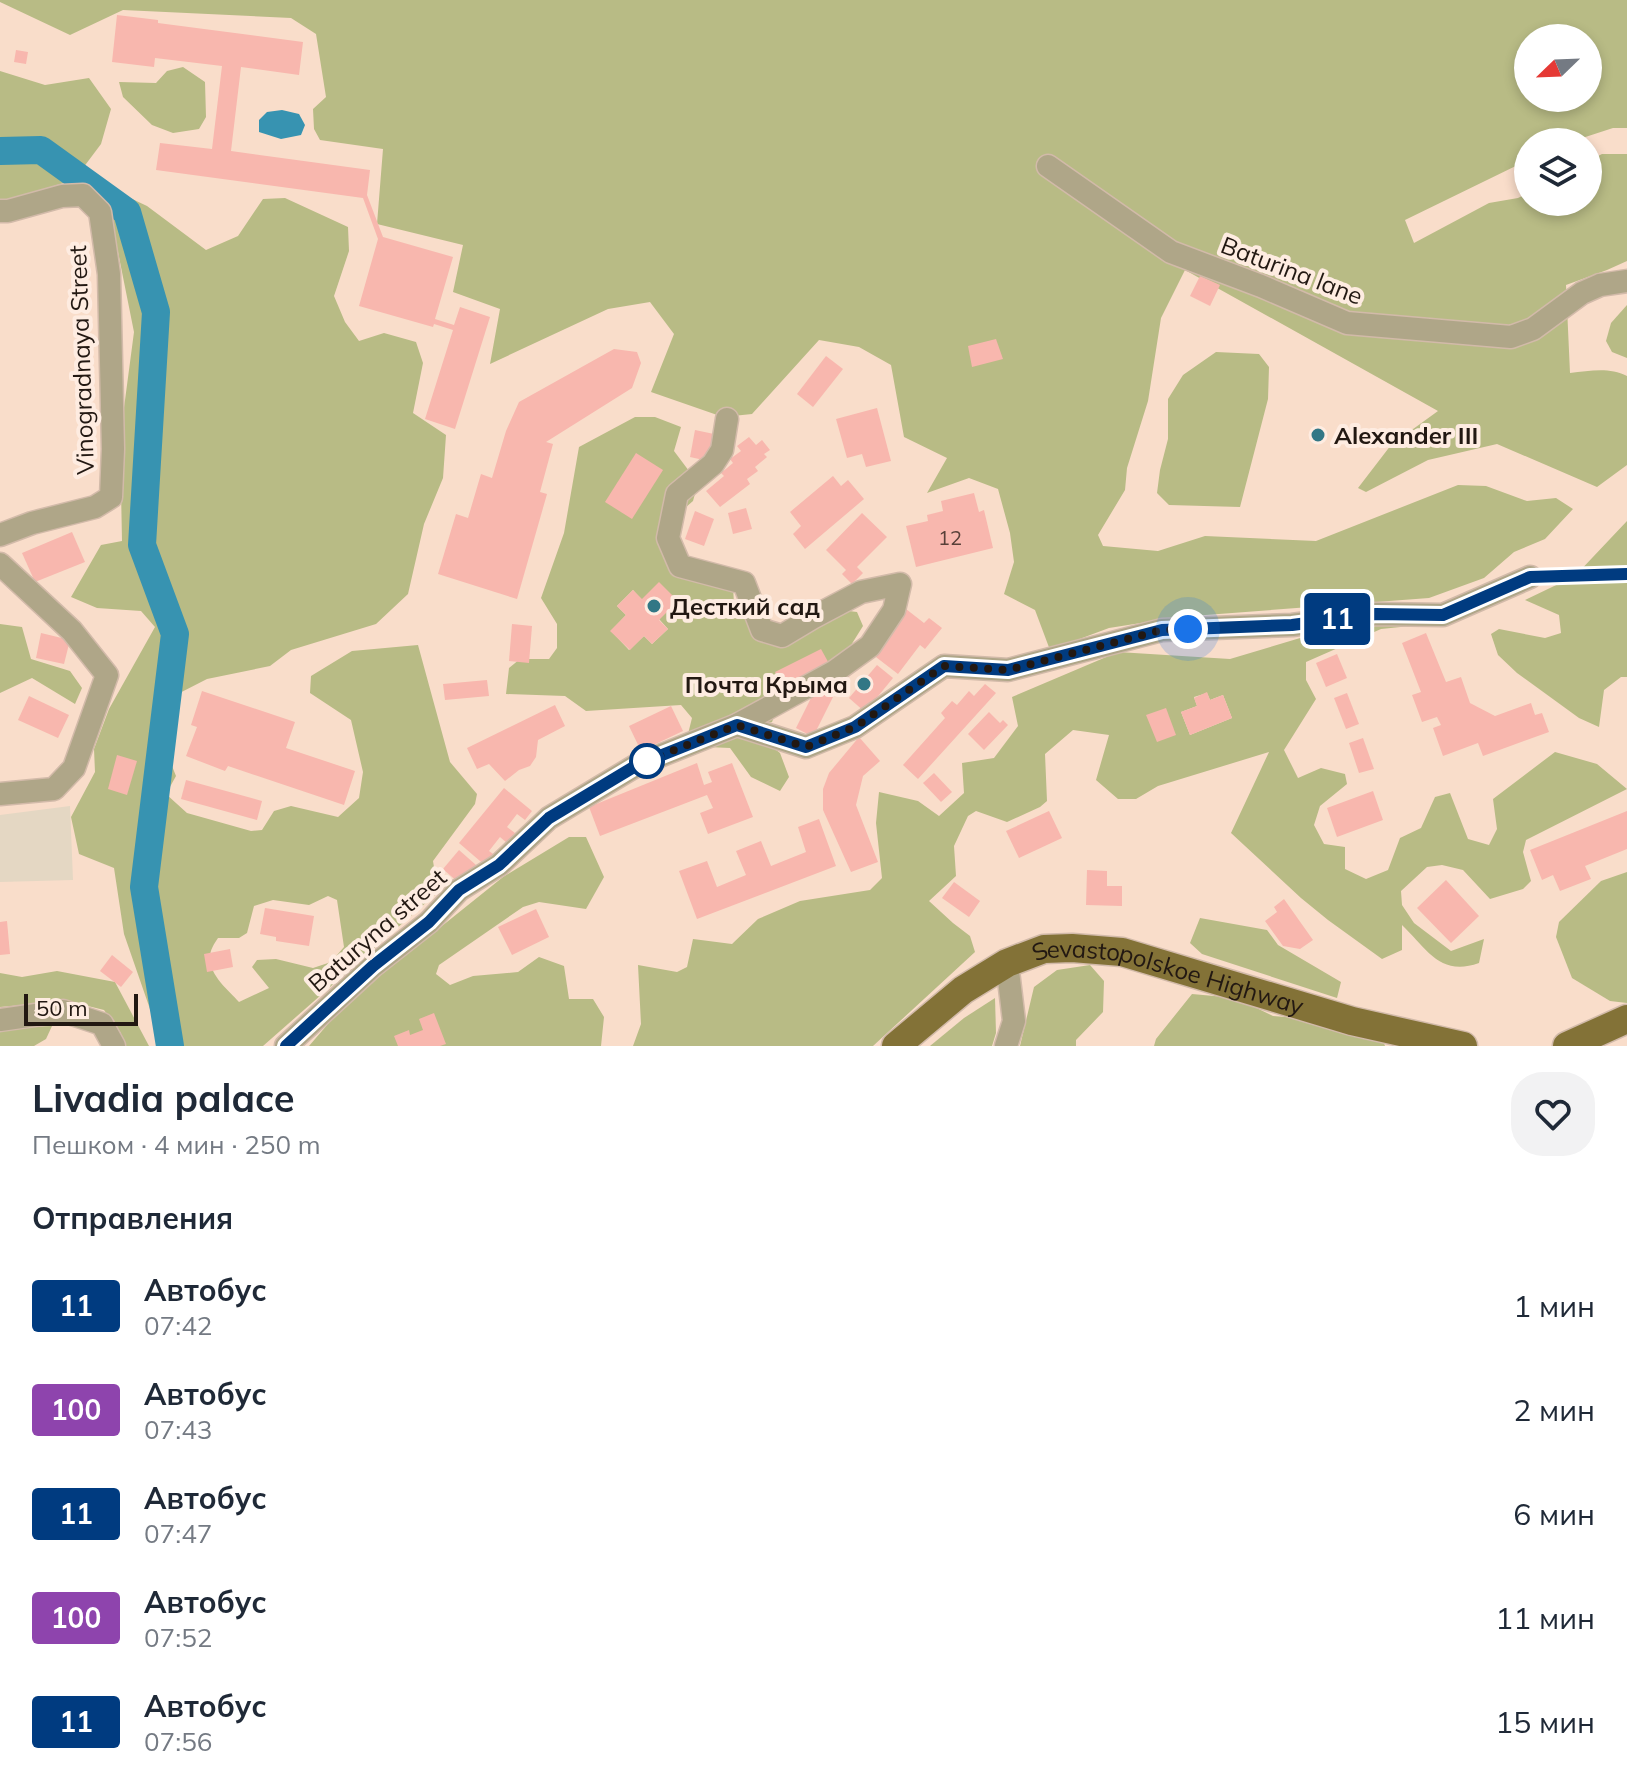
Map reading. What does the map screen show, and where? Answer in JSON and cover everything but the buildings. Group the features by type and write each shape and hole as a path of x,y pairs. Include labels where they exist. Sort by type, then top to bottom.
{"main road":[{"name":"Sevastopolskoe Highway","path":"896,1046 963,990 1044,949 1072,948 1122,952 1352,1021 1463,1046"},
{"path":"909,1046 1007,968"},
{"path":"1567,1046 1627,1019"}],"street":[{"name":"Baturina lane","path":"1048,166 1171,252 1347,323 1511,337 1533,329 1582,293 1600,285 1627,281"},
{"name":"Vinogradnaya Street","path":"0,211 62,196 83,195 100,212 109,274 113,449 111,497 95,507 32,523 0,535"},
{"path":"727,419 722,450 713,464 677,494 668,538 680,566 744,583 762,630 782,636 861,592 900,584 894,610 870,646 834,672 737,725"},
{"path":"0,564 72,631 107,675 74,768 54,789 0,794"},
{"path":"737,725 806,747 855,727 944,666 1008,670 1162,630 1292,625 1376,614 1443,615 1530,577"},
{"name":"Baturyna street","path":"286,1046 373,966 429,922 459,890 499,865 549,818 637,765 737,725"},
{"path":"1006,1046 1014,1021 1007,968"},
{"path":"0,1020 63,1011 102,1024 114,1046"}],"shaded area":[{"path":"70,806 73,880 0,882 0,815"}],"green space":[{"path":"0,0 1627,0 1627,128 1602,132 1602,128 1514,128 1514,167 1405,220 1414,243 1489,203 1514,199 1514,216 1602,216 1602,154 1627,154 1627,261 1566,285 1570,373 1606,371 1627,376 1627,465 1597,487 1497,444 1428,460 1366,492 1358,488 1391,445 1438,411 1185,270 1161,318 1148,401 1127,468 1125,490 1098,535 1103,546 1158,551 1205,536 1316,541 1458,485 1486,486 1527,501 1556,498 1573,509 1545,539 1514,552 1484,578 1429,598 1179,617 1109,628 1050,650 1035,610 1004,594 1014,562 998,489 969,478 927,493 947,458 904,437 891,365 859,347 819,340 752,414 723,417 651,392 674,334 650,302 608,309 490,364 500,309 453,292 463,245 377,224 383,149 320,140 314,129 313,109 326,97 316,34 291,18 123,10 70,35"},
{"path":"183,67 205,82 206,117 199,129 173,133 152,125 123,97 119,82 156,83 167,71"},
{"path":"0,71 45,85 89,78 111,109 101,144 74,180 0,202"},
{"path":"107,197 128,197 147,206 206,250 238,236 263,199 285,198 348,227 349,251 334,296 345,322 359,341 384,333 416,342 423,363 413,413 446,435 443,478 424,524 408,594 376,624 291,650 270,666 207,679 164,701 156,726 176,776 166,794 187,813 251,831 262,830 274,811 291,806 338,817 359,798 363,772 351,720 310,693 311,676 352,651 418,645 450,762 477,794 475,804 433,861 438,892 263,1046 165,1046 124,934 114,868 79,854 71,817 95,772 94,749 109,709 155,627 141,611 97,608 71,597 101,545 122,541 120,438 134,332","holes":["328,896 337,900 344,947 331,962 313,968 276,959 257,960 252,967 269,988 239,1002 216,976 210,957 214,945 218,938 239,938 247,933 254,906 273,900 309,905"]},
{"path":"1627,305 1627,358 1612,352 1606,341 1611,323"},
{"path":"1216,352 1259,354 1269,367 1268,399 1240,507 1169,505 1157,493 1168,439 1168,399 1183,375"},
{"path":"635,417 655,417 681,427 674,451 698,483 693,501 670,521 663,556 685,569 732,569 734,604 766,639 833,609 857,612 863,626 843,658 785,689 772,722 747,728 780,753 789,777 780,791 751,777 730,748 685,746 692,718 681,705 586,711 565,696 506,694 509,668 520,659 549,659 557,648 557,624 541,598 564,533 579,447","holes":["633,590 668,629 652,644 644,636 629,650 611,631 626,615 617,606"]},
{"path":"1627,521 1627,677 1621,677 1604,690 1599,727 1579,718 1517,673 1498,655 1491,634 1499,629 1545,638 1561,633 1559,615 1525,600 1575,576"},
{"path":"1406,618 1420,625 1381,629 1306,662 1306,680 1316,699 1284,750 1298,778 1321,768 1345,774 1347,784 1320,806 1314,825 1324,844 1345,847 1345,869 1366,879 1388,870 1400,838 1421,828 1435,797 1450,793 1468,839 1489,845 1497,829 1493,799 1555,752 1597,764 1627,789 1526,840 1523,852 1531,881 1523,889 1490,899 1463,870 1442,865 1427,867 1401,891 1402,905 1414,923 1451,951 1484,939 1479,963 1454,966 1444,963 1427,951 1402,925 1402,950 1382,959 1301,898 1231,833 1269,752 1158,786 1136,799 1118,799 1096,780 1109,735 1073,730 1045,754 1047,801 1040,807 1007,822 976,811 968,816 954,846 956,876 929,901 970,936 975,952 873,1046 633,1046 641,1024 638,965 677,972 687,967 693,939 732,944 758,919 800,901 870,890 882,878 876,823 879,792 918,801 939,816 964,793 962,763 994,758 1018,726 1012,697 1118,652 1230,659 1337,627","holes":["1207,693 1210,700 1223,695 1232,718 1190,735 1181,712 1197,706 1194,697"]},
{"path":"0,624 22,627 31,659 70,671 82,688 75,704 32,678 0,693"},
{"path":"569,837 586,837 604,877 586,909 539,902 523,907 439,965 436,974 450,985 473,976 518,972 539,957 564,966 569,999 593,999 604,1017 601,1046 309,1046 346,1003 503,877"},
{"path":"1627,872 1627,1003 1610,1001 1572,978 1556,937 1559,922 1601,881"},
{"path":"1200,918 1267,930 1278,945 1341,982 1337,998 1202,954 1190,943"},
{"path":"1090,965 1104,981 1103,1012 1076,1040 1076,1046 1020,1046 1034,987 1057,970"},
{"path":"57,971 115,982 149,1046 115,1046 121,1033 104,1010 68,1001 0,1007 0,973 22,977"},
{"path":"1192,994 1236,998 1273,1016 1310,1019 1383,1040 1385,1046 1154,1046 1156,1039"},
{"path":"995,998 996,1033 992,1046 930,1046 964,1018"},
{"path":"52,1026 46,1039 34,1046 0,1046 0,1028"}],"water":[{"path":"282,110 299,114 305,125 301,135 281,139 259,132 259,120 267,112"}],"waterway":[{"path":"0,151 41,150 127,212 156,312 142,545 175,634 144,887 170,1046"}],"bus line":[{"name":"11","path":"286,1046 373,966 429,922 459,890 499,865 549,818 637,765 737,725 806,747 855,727 944,666 1008,670 1162,630 1292,625 1376,614 1443,615 1530,577 1627,574"}],"place":[{"name":"Alexander III","path":"1318,435"},
{"name":"Десткий сад","path":"654,606"},
{"name":"Почта Крыма","path":"864,684"}],"route":[{"path":"647,761 737,725 806,747 855,727 944,666 1008,670 1162,630 1188,629"}]}
